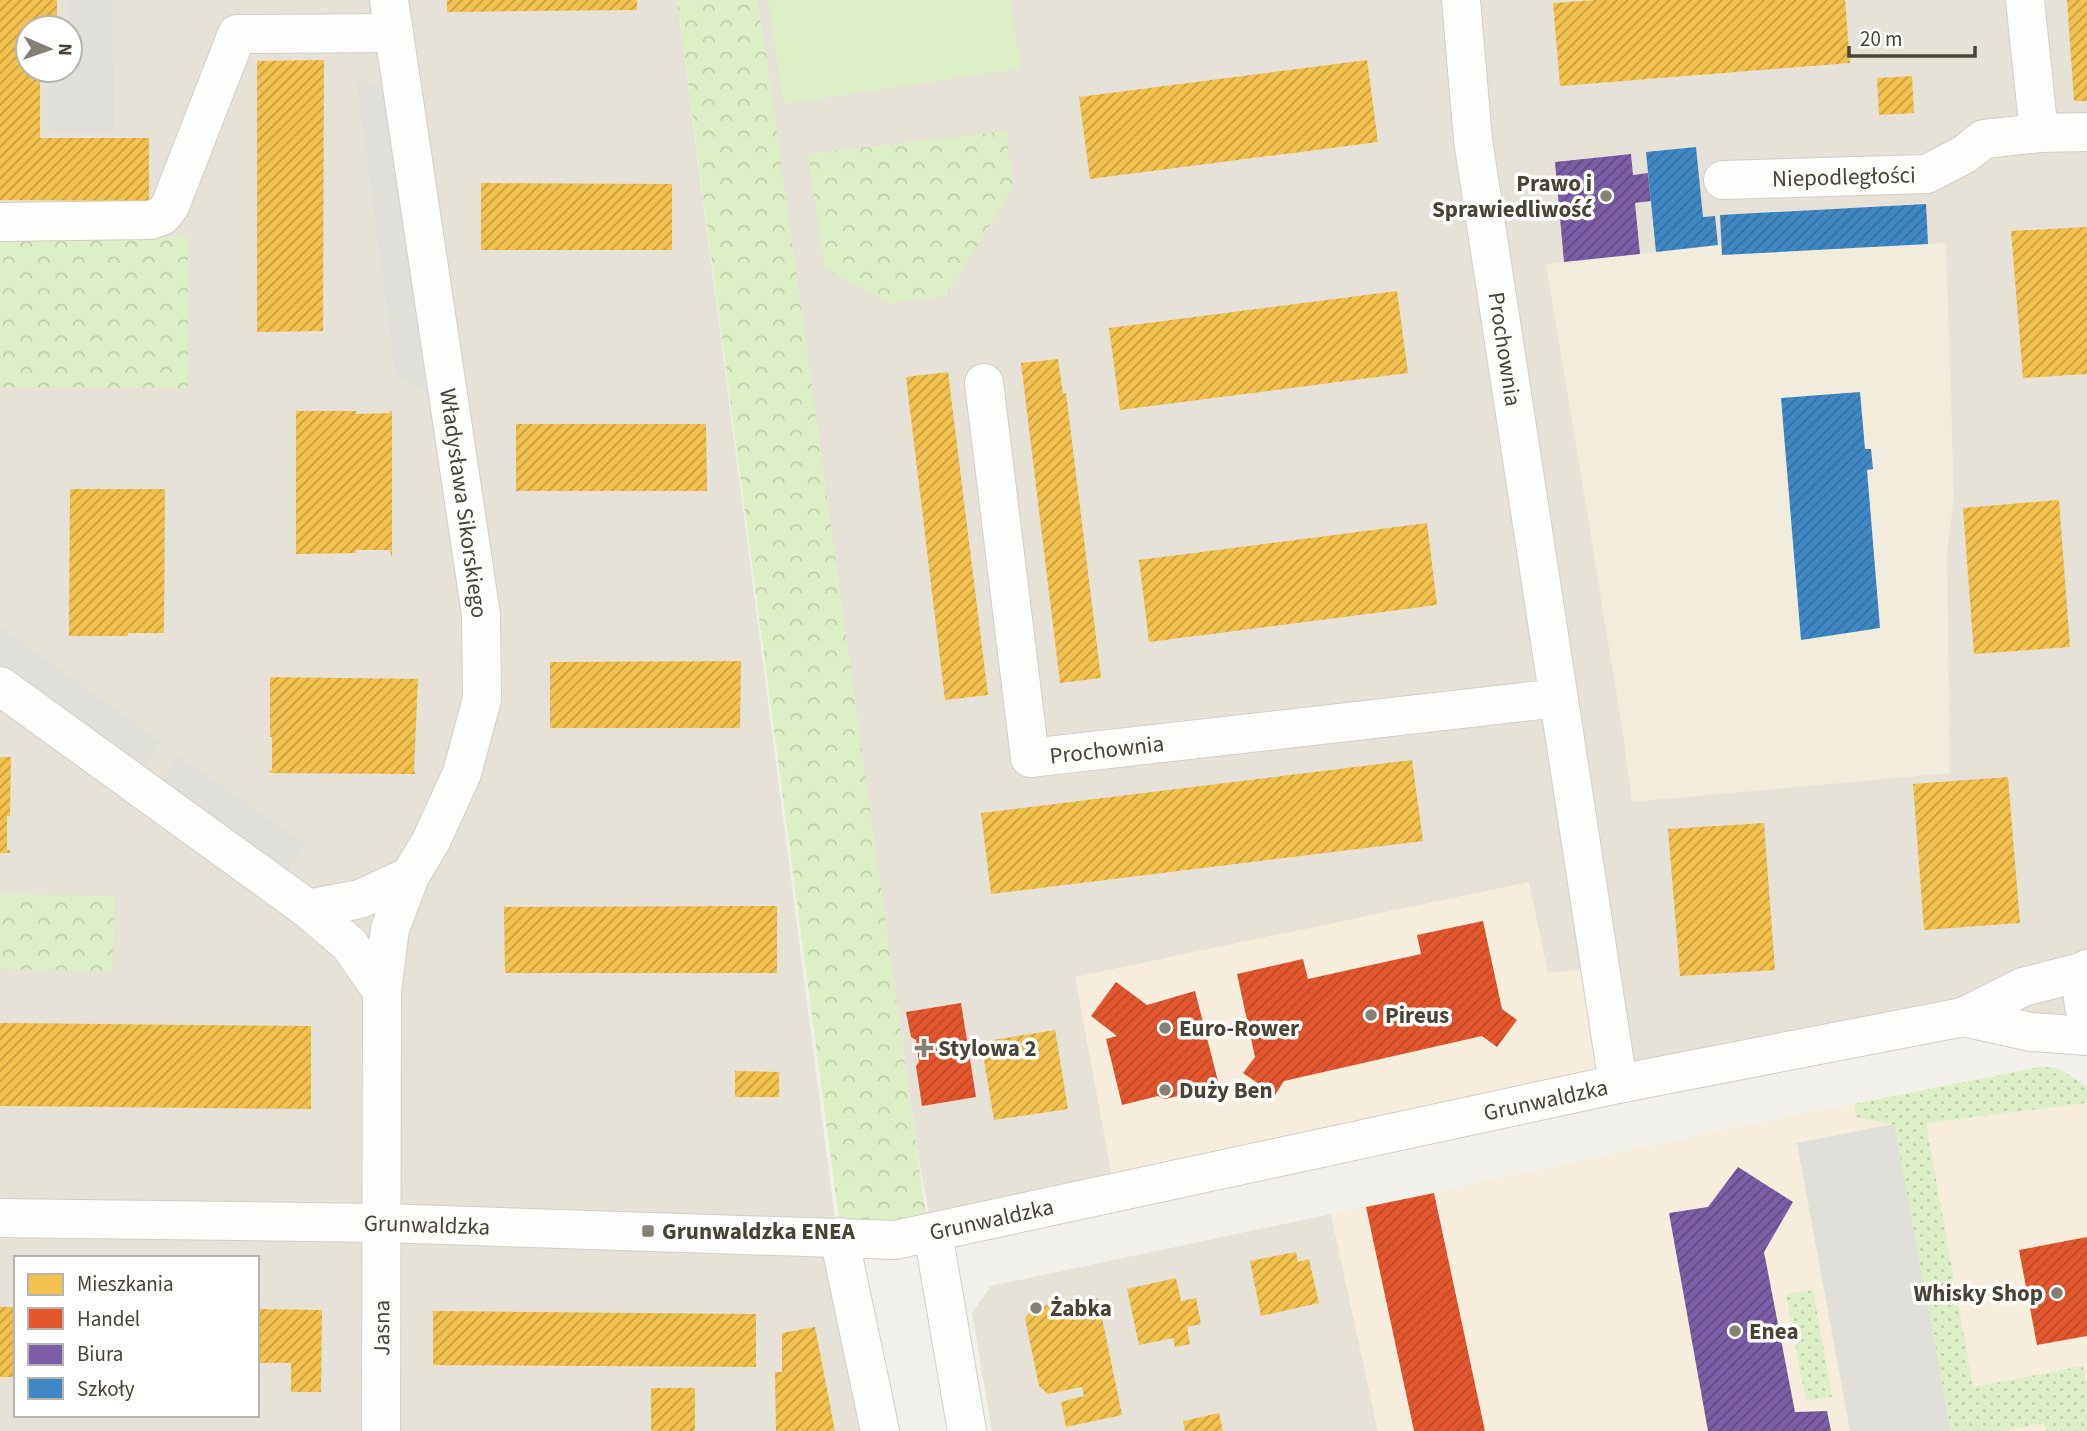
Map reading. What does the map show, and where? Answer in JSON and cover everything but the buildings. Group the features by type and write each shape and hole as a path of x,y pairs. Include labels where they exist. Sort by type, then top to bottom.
{"street":[{"name":"Prochownia","path":"1461,0 1473,140 1618,1084"},
{"path":"2025,0 2039,133"},
{"path":"0,222 150,220 162,216 170,206 237,34 392,17"},
{"name":"Władysława Sikorskiego","path":"382,991 390,929 410,876 431,841 462,773 482,699 481,615 392,17"},
{"name":"Niepodległości","path":"1723,180 1927,174 1965,154 1984,139 2039,133 2087,132"},
{"name":"Prochownia","path":"984,383 1030,758 1559,698"},
{"path":"0,686 308,909 349,944 382,991"},
{"path":"308,909 360,899 410,876"},
{"path":"2086,970 2082,988 2087,1017"},
{"name":"Grunwaldzka","path":"0,1218 382,1223 895,1240 1618,1084 1963,1017 2023,987 2086,970"},
{"name":"Jasna","path":"381,1431 382,991"},
{"name":"Grunwaldzka","path":"1963,1017 2031,1032 2087,1037"},
{"path":"933,1233 967,1431"},
{"path":"839,1237 880,1431"}],"shaded area":[{"path":"0,0 677,0 837,1234 0,1213"},
{"path":"69,0 113,0 114,134 49,134 49,84 84,84 84,14 69,14"},
{"path":"754,0 2087,0 2087,1017 1963,1017 933,1233 919,1161"},
{"path":"356,77 403,95 450,400 396,377"},
{"path":"1946,243 1954,496 1947,553 1950,773 1632,802 1546,264 1721,245 1723,255"},
{"path":"0,627 161,742 132,782 0,687"},
{"path":"178,756 306,844 277,887 150,796"},
{"path":"1529,882 1548,973 1601,967 1618,1084 1115,1193 1075,977"},
{"path":"2040,1067 2057,1068 2087,1086 2087,1431 1378,1431 1331,1214 1791,1116"},
{"path":"1894,1124 1951,1431 1850,1431 1797,1143"},
{"path":"1331,1214 1378,1431 992,1431 972,1313 991,1286"},
{"path":"0,1224 827,1243 868,1431 0,1431"}],"green space":[{"path":"677,0 757,0 928,1230 841,1234"},
{"path":"768,0 1010,0 1021,68 784,104"},
{"path":"1006,131 1013,188 946,296 888,303 825,268 808,154"},
{"path":"0,236 188,237 188,388 0,387"},
{"path":"0,894 114,896 113,971 0,969"},
{"path":"2040,1067 2057,1068 2087,1086 2087,1103 1926,1123 1973,1387 2083,1366 2087,1384 2087,1431 2046,1431 2044,1423 2002,1431 1951,1431 1894,1125 1856,1117 1855,1104"},
{"path":"1813,1290 1832,1397 1806,1401 1786,1294"}],"place":[{"name":"Prawo i Sprawiedliwość","path":"1606,196"},
{"name":"Pireus","path":"1371,1015"},
{"name":"Euro-Rower","path":"1165,1028"},
{"name":"Stylowa 2","path":"924,1048"},
{"name":"Duży Ben","path":"1165,1090"},
{"name":"Grunwaldzka ENEA","path":"648,1231"},
{"name":"Whisky Shop","path":"2057,1293"},
{"name":"Żabka","path":"1036,1308"},
{"name":"Enea","path":"1735,1331"}]}
